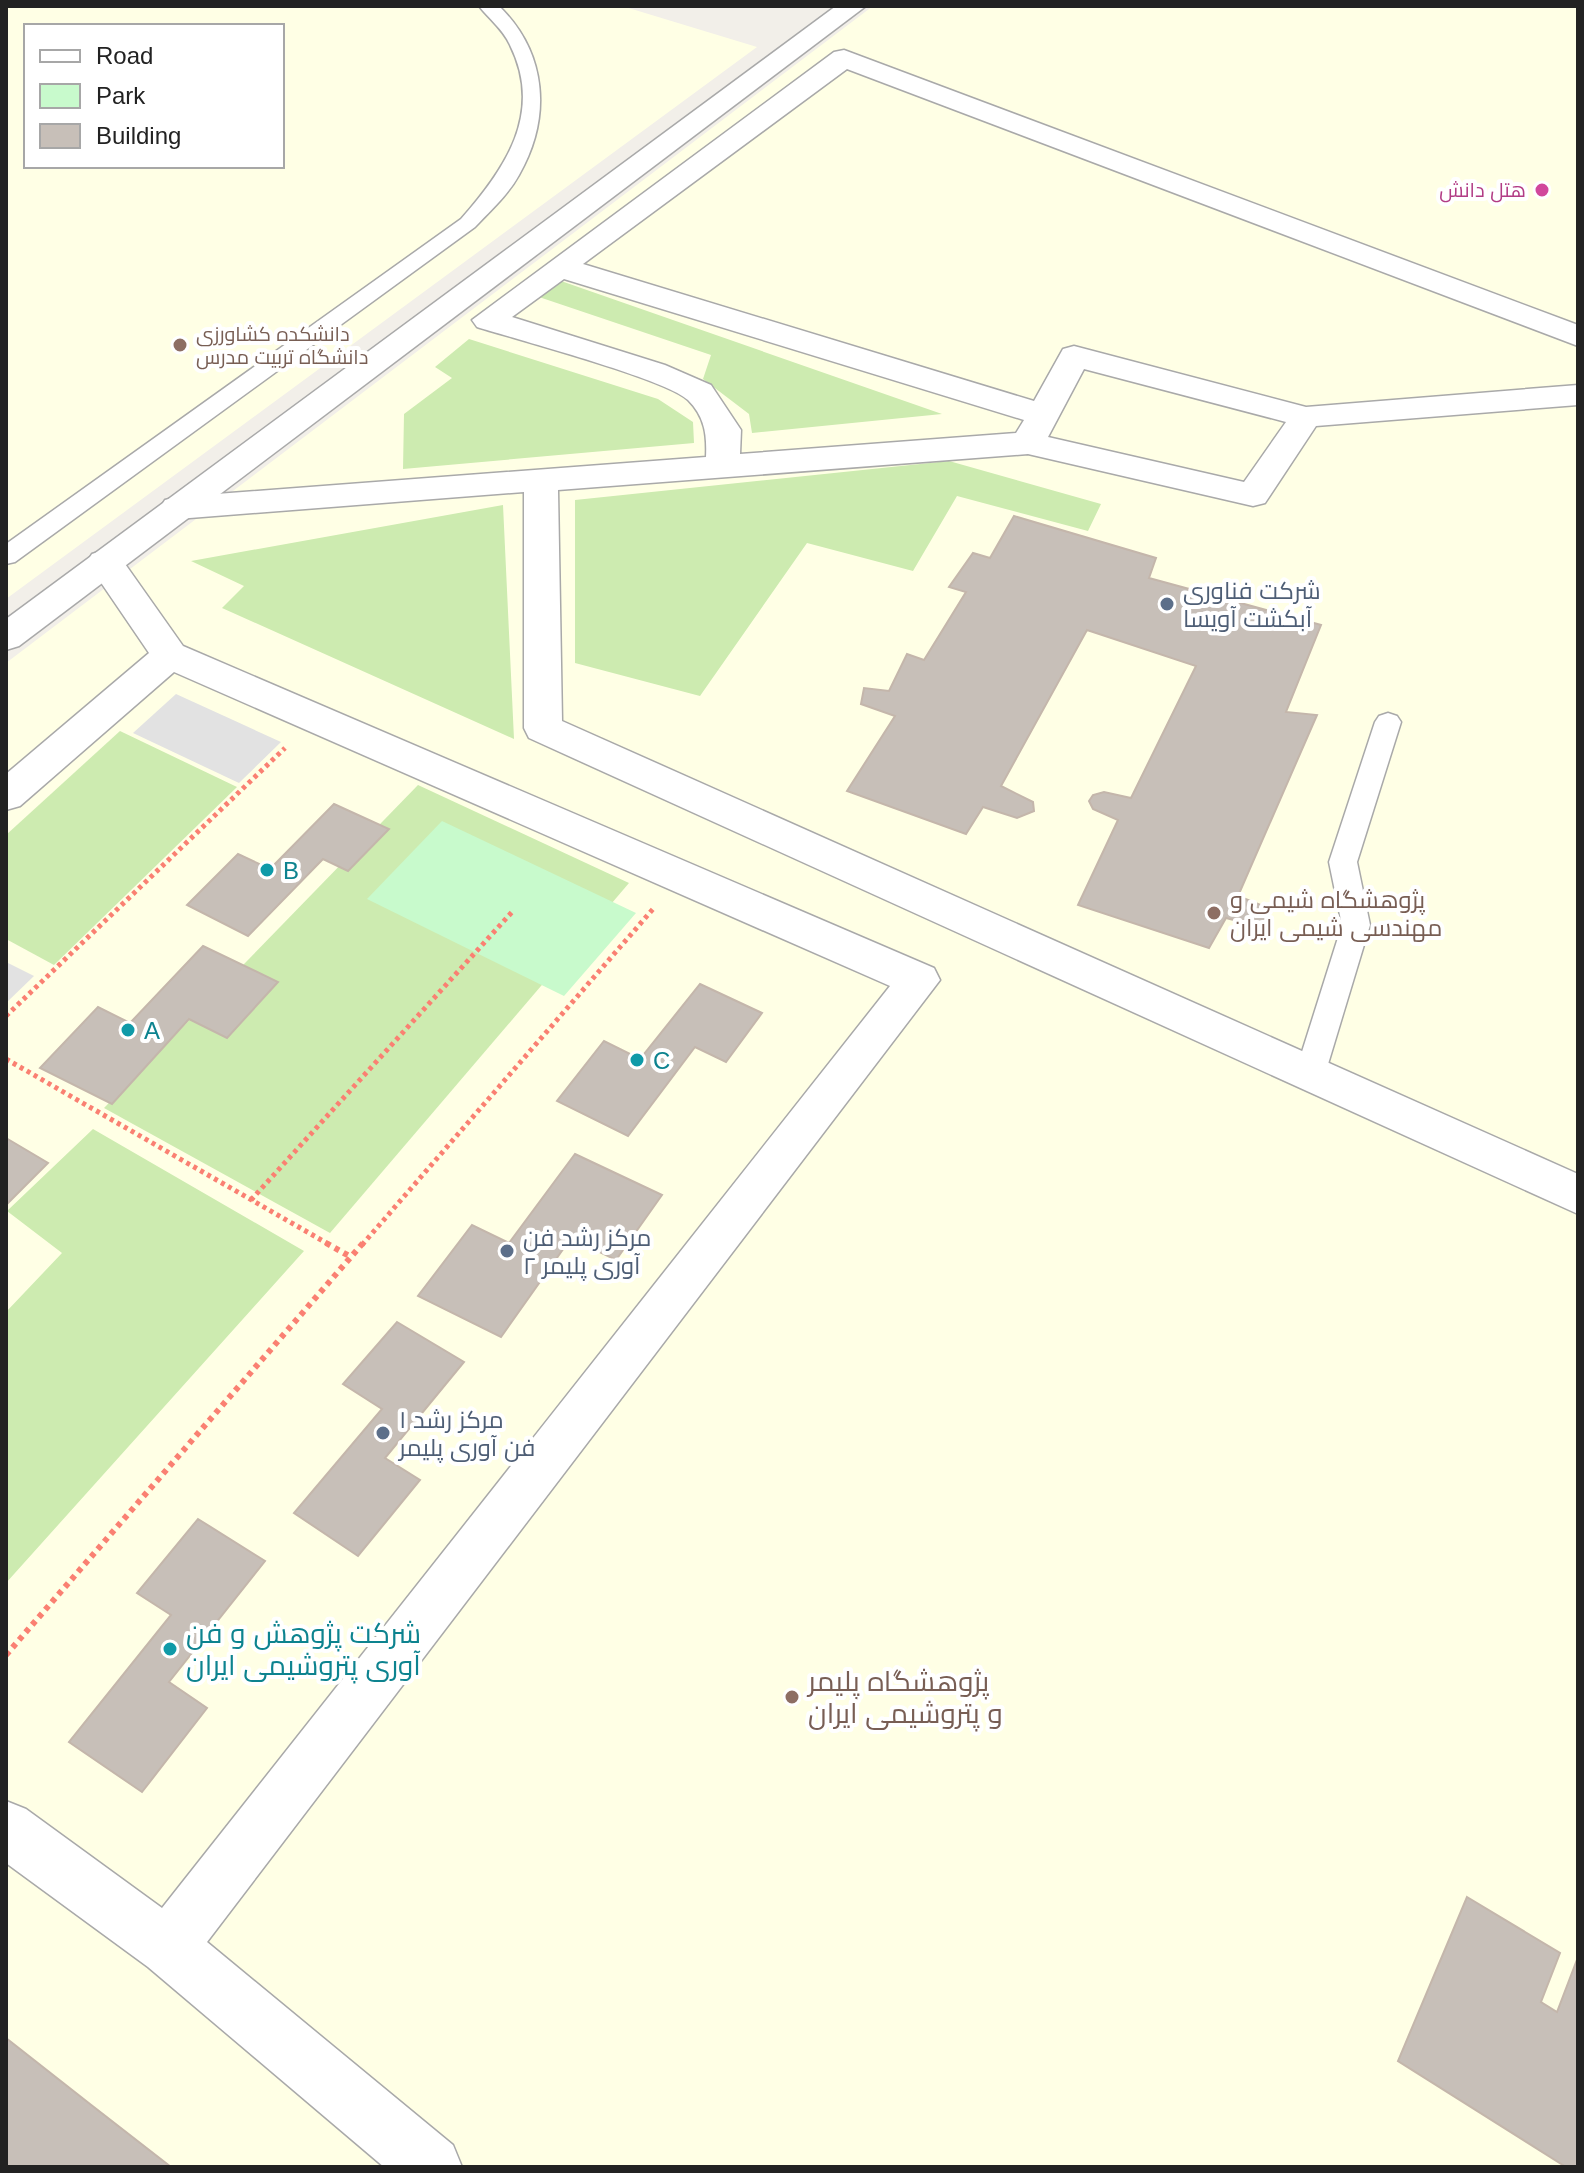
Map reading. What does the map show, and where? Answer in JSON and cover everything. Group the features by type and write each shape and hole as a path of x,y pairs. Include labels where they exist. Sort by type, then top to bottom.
{"street":[{"path":"6,637 853,6"},
{"path":"723,467 724,430 699,392 653,372 488,320 844,58 1578,336"},
{"path":"819,77 1578,367"},
{"path":"559,267 1036,429 1253,495 1306,417"},
{"path":"1036,429 1074,356 1306,417 1578,395"},
{"path":"177,508 723,467 1036,429"},
{"path":"541,480 543,728 1578,1195"},
{"path":"105,562 170,655 919,980 168,1947"},
{"path":"6,796 170,655"},
{"path":"6,1829 168,1947 431,2167"}],"lane":[{"path":"6,556 468,223 508,177 526,139 534,83 521,44 488,6"},
{"path":"1310,1074 1356,925 1343,862 1388,722"}],"path":[{"path":"6,1016 316,719"},
{"path":"6,1655 681,876"},
{"path":"251,1200 512,912"},
{"path":"6,1059 351,1257"}],"shaded area":[{"name":"دانشکده کشاورزی دانشگاه تربیت مدرس","path":"6,6 622,6 757,47 6,599"},
{"name":"پژوهشگاه پلیمر و پتروشیمی ایران","path":"873,6 1578,6 1578,2167 6,2167 6,663"},
{"path":"176,694 281,742 239,783 133,733"},
{"path":"6,962 34,976 6,1003"}],"green space":[{"path":"561,281 942,414 752,433 749,414 703,379 711,355 536,296"},
{"path":"469,339 658,399 693,422 694,443 403,469 404,414 452,378 435,367"},
{"path":"949,461 1101,504 1088,531 957,496 913,571 807,543 700,696 575,663 575,500"},
{"path":"503,505 514,739 222,608 244,586 191,561"},
{"path":"120,731 237,787 54,965 6,939 6,835"},
{"path":"418,785 629,883 330,1233 104,1108"},
{"path":"442,821 636,913 564,996 367,899"},
{"path":"93,1129 304,1251 6,1583 6,1312 62,1253 7,1211"}],"building":[{"path":"1014,516 1156,558 1149,578 1321,625 1286,712 1317,715 1238,896 1268,908 1268,929 1226,918 1209,948 1078,905 1118,820 1093,809 1089,801 1093,795 1104,792 1131,798 1196,666 1087,630 1001,786 1033,802 1034,811 1017,818 983,807 966,834 847,791 895,716 861,704 864,688 889,691 907,654 924,660 966,592 949,587 973,553 990,558"},
{"name":"B","path":"334,804 389,829 348,871 323,859 248,936 187,905 238,854 270,869"},
{"name":"A","path":"203,946 278,982 227,1038 189,1019 112,1104 40,1068 98,1007 130,1023"},
{"name":"C","path":"700,984 762,1013 726,1062 695,1047 628,1136 557,1101 604,1041 640,1059"},
{"path":"6,1138 48,1163 6,1205"},
{"name":"مرکز رشد فن آوری پلیمر ۲","path":"575,1154 662,1195 616,1260 571,1238 501,1337 418,1296 472,1225 509,1243"},
{"name":"۱ مرکز رشد فن آوری پلیمر","path":"397,1322 464,1362 385,1458 420,1480 358,1556 294,1513 382,1409 343,1384"},
{"name":"شرکت پژوهش و فن آوری پتروشیمی ایران","path":"198,1519 265,1561 169,1682 207,1708 142,1792 69,1742 171,1615 137,1593"},
{"path":"1467,1897 1560,1953 1541,2002 1557,2012 1578,1957 1578,2167 1566,2167 1398,2061"},
{"path":"6,2038 90,2104 171,2167 6,2167"}],"place":[{"name":"هتل دانش","path":"1542,190"},
{"name":"دانشکده کشاورزی دانشگاه تربیت مدرس","path":"180,345"},
{"name":"شرکت فناوری آبکشت آویسا","path":"1167,604"},
{"name":"B","path":"267,870"},
{"name":"پژوهشگاه شیمی و مهندسی شیمی ایران","path":"1214,913"},
{"name":"A","path":"128,1030"},
{"name":"C","path":"637,1060"},
{"name":"مرکز رشد فن آوری پلیمر ۲","path":"507,1251"},
{"name":"۱ مرکز رشد فن آوری پلیمر","path":"383,1433"},
{"name":"شرکت پژوهش و فن آوری پتروشیمی ایران","path":"170,1649"},
{"name":"پژوهشگاه پلیمر و پتروشیمی ایران","path":"792,1697"}]}
